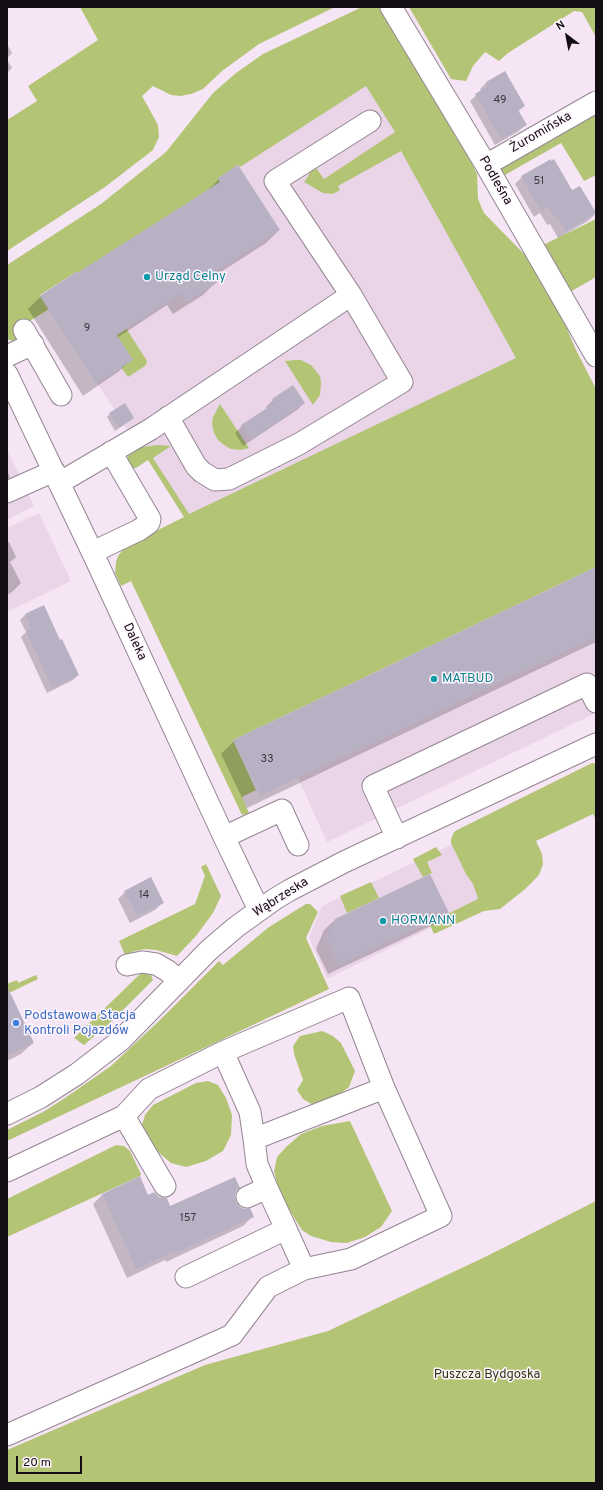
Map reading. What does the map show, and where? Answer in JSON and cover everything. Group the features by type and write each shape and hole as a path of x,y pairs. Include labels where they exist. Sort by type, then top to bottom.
{"street":[{"name":"Podleśna","path":"391,7 486,165 596,356"},
{"name":"Żuromińska","path":"486,165 596,102"},
{"path":"168,417 196,466 202,472 215,480 229,479 299,444 402,382 351,295 275,181 370,121"},
{"path":"7,492 57,477 111,452 168,417 351,295"},
{"path":"7,356 29,337 61,395"},
{"name":"Daleka","path":"7,374 57,477 259,910"},
{"path":"92,552 139,530 149,523 150,519 111,452"},
{"path":"397,838 373,786 587,684 596,702"},
{"name":"Wąbrzeska","path":"7,1114 41,1097 86,1067 121,1040 209,950 259,910 290,890 318,875 596,744"},
{"path":"224,837 282,810 298,845"},
{"path":"127,965 142,962 156,964 168,971 179,981"},
{"path":"7,1171 124,1116 149,1089 223,1052 349,998 384,1088 441,1216 351,1258 304,1269 268,1287 232,1335 7,1435"},
{"path":"223,1052 250,1112 257,1164 266,1188 304,1269"},
{"path":"254,1139 384,1088"},
{"path":"124,1116 165,1186"},
{"path":"247,1197 266,1188"},
{"path":"186,1277 286,1229"}],"shaded area":[{"path":"360,56 548,352 190,524 141,448 126,428 120,426 114,409 40,296"},
{"path":"7,450 34,506 7,520"},
{"path":"39,513 71,581 7,612 7,528"},
{"path":"596,636 596,713 327,842 298,778"},
{"path":"455,843 484,902 327,979 309,938 322,906"}],"green space":[{"path":"80,7 335,7 259,44 222,71 203,89 191,94 180,96 171,95 153,86 142,96 158,125 159,137 153,150 105,187 7,251 7,120 37,101 28,86 98,40"},
{"path":"362,7 379,7 472,164 477,174 478,199 484,213 526,256 562,317 576,350 596,389 596,567 233,740 256,790 242,797 249,813 242,815 131,581 121,586 115,573 118,556 126,546 184,517 148,460 136,468 133,468 127,460 128,456 142,447 158,445 171,446 153,458 189,514 516,358 401,151 338,186 340,190 333,194 323,193 304,182 314,165 324,179 395,132 366,86 240,167 238,165 218,178 220,182 82,280 76,272 40,295 49,309 30,321 38,333 15,342 7,339 7,265 101,204 166,152 213,93 236,73 263,54"},
{"path":"409,7 596,7 596,37 582,12 574,11 508,53 499,61 485,52 473,66 466,81 451,79"},
{"path":"596,112 596,175 584,181 561,143 505,175 502,173 501,168"},
{"path":"596,219 596,277 570,292 543,245"},
{"path":"103,292 147,361 146,365 128,377 121,367 93,298"},
{"path":"301,360 311,365 320,376 320,395 313,405 285,361"},
{"path":"220,404 249,448 241,450 231,449 218,440 214,433 212,424 213,417"},
{"path":"592,763 596,764 596,820 593,814 536,841 542,854 543,864 539,875 524,890 500,909 484,911 434,934 429,923 478,898 473,884 466,874 451,843 454,832"},
{"path":"436,847 442,855 427,862 432,873 423,877 413,859"},
{"path":"206,864 221,896 213,913 196,936 177,956 156,950 145,949 125,955 119,941 195,904 205,876 201,867"},
{"path":"371,882 379,898 347,913 340,896"},
{"path":"306,904 310,904 318,912 306,938 329,989 7,1141 7,1130 43,1112 111,1066 219,961 223,965 269,927"},
{"path":"142,973 151,975 153,980 112,1021 84,1045 74,1038 138,976"},
{"path":"36,975 38,979 7,994 7,984 17,980 18,983"},
{"path":"322,1031 333,1036 341,1043 355,1071 349,1087 327,1101 313,1105 303,1099 297,1090 303,1080 294,1054 293,1046 300,1036"},
{"path":"208,1081 218,1085 226,1098 232,1115 231,1135 223,1151 206,1161 186,1167 171,1163 158,1152 148,1138 142,1125 145,1115 153,1105 196,1083"},
{"path":"350,1121 392,1211 381,1227 365,1237 347,1243 331,1242 311,1236 302,1230 286,1205 278,1187 274,1171 277,1157 301,1134 322,1126"},
{"path":"116,1145 124,1146 130,1151 141,1174 140,1176 7,1237 7,1199"},
{"name":"Puszcza Bydgoska","path":"596,1201 596,1483 7,1483 7,1450 205,1365 328,1331 485,1257"}],"building":[{"path":"505,71 525,106 518,110 527,125 501,139 475,94 488,86 486,82"},
{"path":"551,159 551,161 554,159 572,190 580,186 596,213 566,231 557,217 555,218 548,206 541,211 521,176"},
{"name":"Urząd Celny","path":"238,165 280,230 212,274 218,282 186,302 181,293 117,335 133,360 96,384 40,296 220,182 218,178"},
{"path":"293,385 305,403 251,440 241,425 275,403 272,399"},
{"path":"125,403 134,418 119,428 109,413"},
{"name":"MATBUD","path":"596,567 596,636 260,796 233,740"},
{"path":"44,605 60,640 62,639 79,675 52,688 26,631 31,629 25,614"},
{"name":"HORMANN","path":"430,874 449,913 339,965 326,938 335,919"},
{"path":"151,877 164,903 137,916 124,891"},
{"name":"Podstawowa Stacja Kontroli Pojazdów","path":"7,986 34,1043 7,1056"},
{"path":"140,1176 148,1195 154,1192 159,1197 167,1198 170,1206 235,1177 240,1188 237,1190 235,1195 236,1202 240,1207 245,1209 250,1208 254,1217 136,1269 102,1194"}],"place":[{"name":"Urząd Celny","path":"147,277"},
{"name":"MATBUD","path":"434,679"},
{"name":"HORMANN","path":"383,921"},
{"name":"Podstawowa Stacja Kontroli Pojazdów","path":"16,1023"}]}
